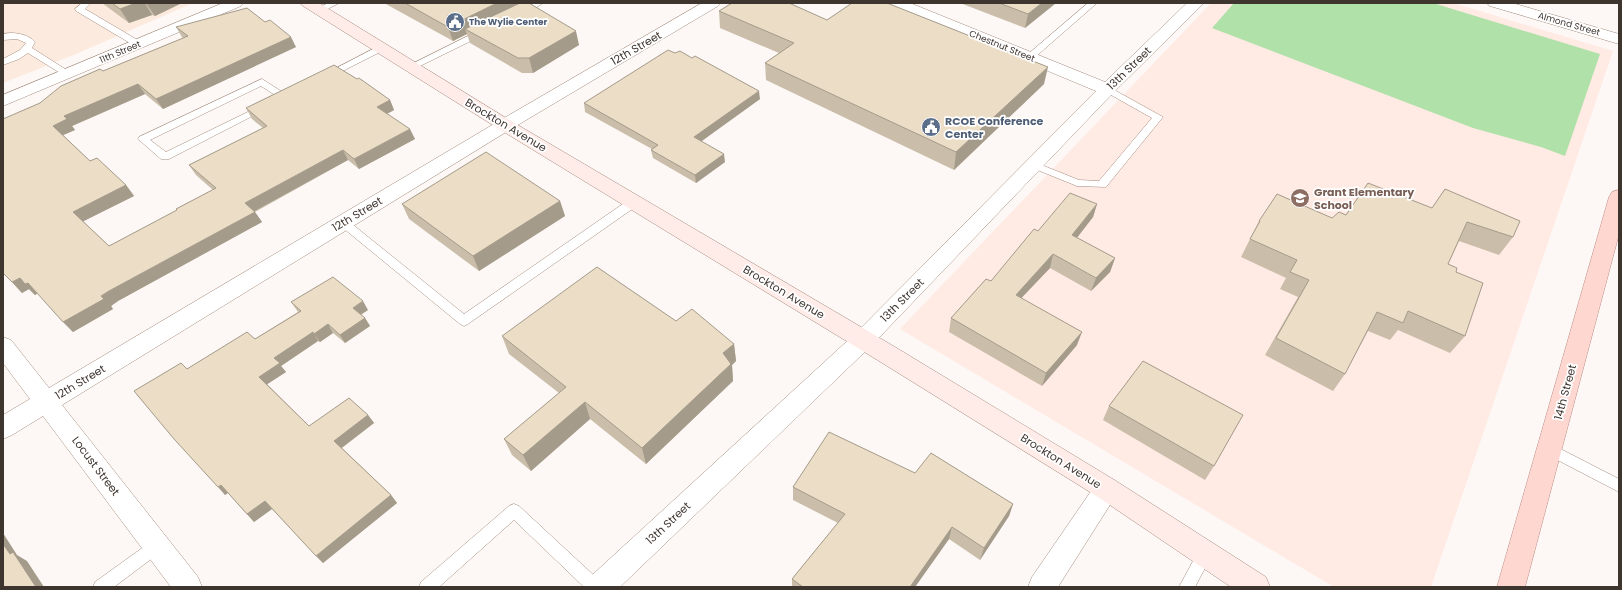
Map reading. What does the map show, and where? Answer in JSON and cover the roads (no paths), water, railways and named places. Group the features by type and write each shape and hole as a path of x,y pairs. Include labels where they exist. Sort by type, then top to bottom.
{"main road":[{"name":"Brockton Avenue","path":"321,5 381,48 411,67 505,125 864,339 1107,489 1256,587"},
{"name":"14th Street","path":"1511,587 1619,197"}],"street":[{"name":"11th Street","path":"3,101 236,3"},
{"name":"12th Street","path":"3,428 505,125 713,3"},
{"name":"Chestnut Street","path":"897,3 1107,89"},
{"name":"13th Street","path":"600,587 864,339 1107,89 1196,3"},
{"name":"Almond Street","path":"1495,3 1619,39"},
{"name":"Locust Street","path":"3,346 188,587"},
{"path":"1042,587 1107,489"}],"lane":[{"path":"87,3 79,9 138,44"},
{"path":"513,17 539,3"},
{"path":"1030,57 1093,3"},
{"path":"3,26 7,36 24,37 31,42 28,49 3,62"},
{"path":"411,67 493,27"},
{"path":"316,81 381,48"},
{"path":"28,49 68,74"},
{"path":"262,82 280,99 166,157 143,139 262,82"},
{"path":"1034,165 1077,183 1102,185 1158,117 1107,89"},
{"path":"343,223 464,321 634,202"},
{"path":"1549,449 1619,486"},
{"path":"427,587 514,511 595,587"},
{"path":"101,587 157,546"},
{"path":"1187,587 1205,553"}],"place":[{"name":"The Wylie Center","path":"455,22"},
{"name":"RCOE Conference Center","path":"931,127"},
{"name":"Grant Elementary School","path":"1300,198"}]}
